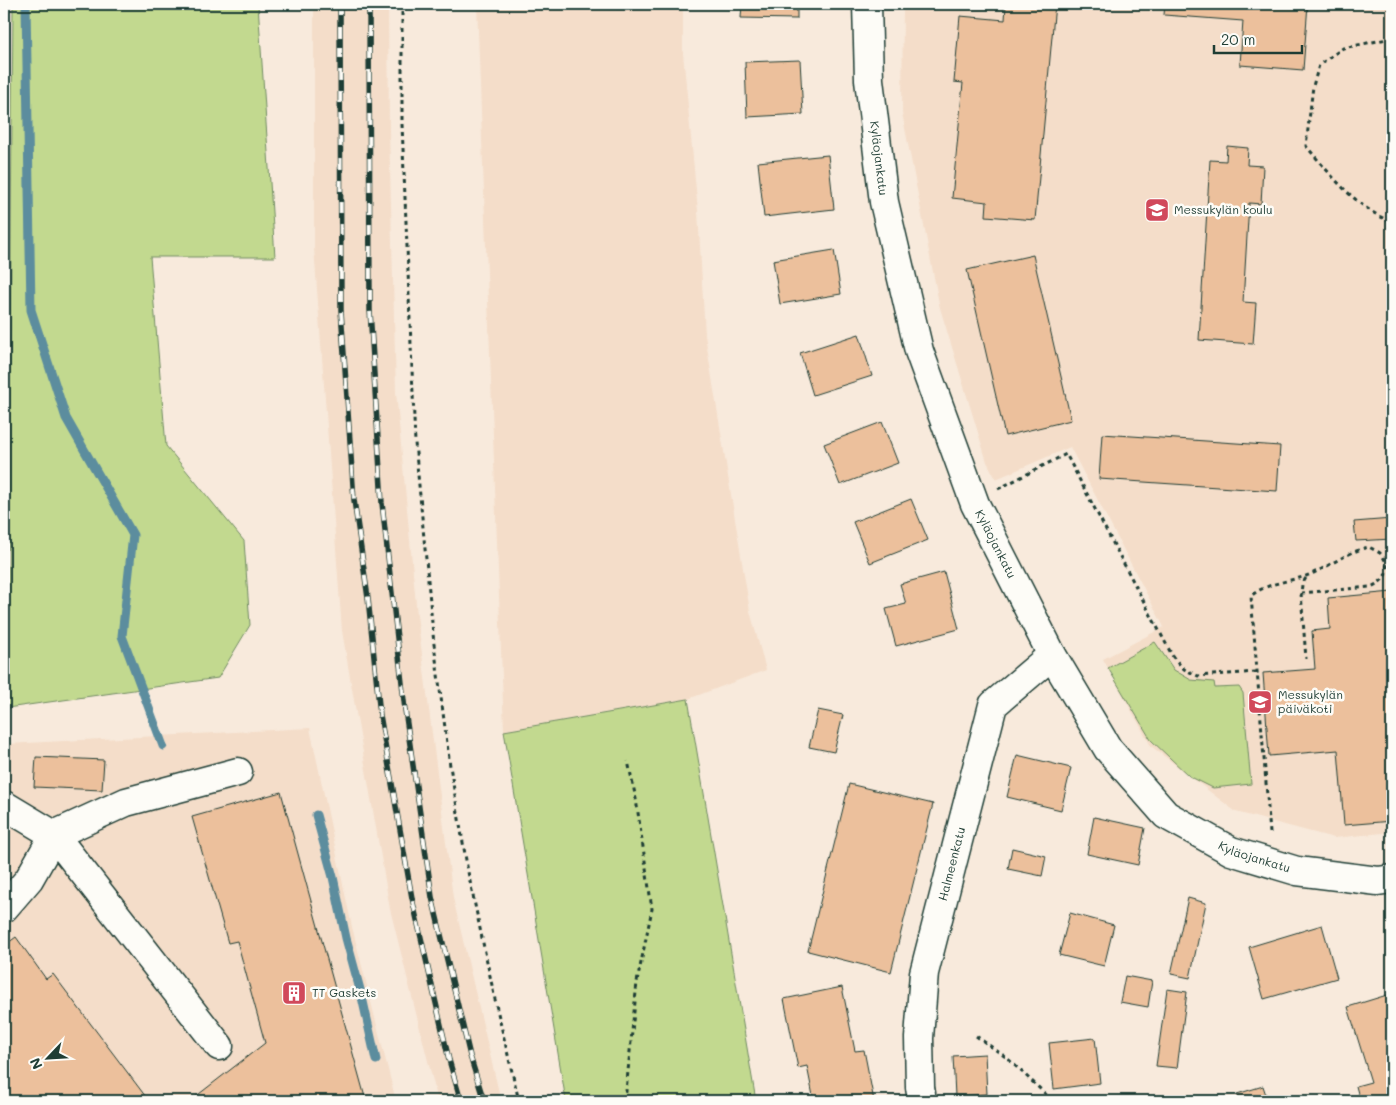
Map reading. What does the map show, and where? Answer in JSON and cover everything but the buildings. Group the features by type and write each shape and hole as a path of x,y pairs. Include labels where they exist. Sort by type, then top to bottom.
{"street":[{"name":"Kyläojankatu","path":"867,4 869,80 884,202 919,351 975,504 1052,655 1108,749 1166,815 1231,851 1297,871 1378,881 1392,879"},
{"name":"Halmeenkatu","path":"922,1101 919,1038 924,973 993,704 1052,655"},
{"path":"4,908 29,879 54,835 126,802 238,772"},
{"path":"4,805 54,835 219,1046"}],"path":[{"path":"402,4 402,124 415,443 434,644 450,766 468,872 497,1010 519,1101"},
{"path":"1392,38 1343,48 1320,65 1312,86 1306,146 1354,199 1382,218 1392,222"},
{"path":"991,493 1066,454 1172,657 1184,669 1198,676 1257,672"},
{"path":"1270,836 1252,596 1260,589 1307,576 1357,550 1369,547 1380,554 1387,565 1385,578 1379,584 1301,593"},
{"path":"1306,659 1301,593 1307,576"},
{"path":"625,1101 637,982 652,909 636,799 628,761"},
{"path":"976,1036 1007,1058 1052,1101"}],"shaded area":[{"path":"314,4 388,4 389,130 396,392 417,615 453,898 501,1101 438,1101 390,909 342,631 314,248"},
{"path":"477,4 683,4 683,53 698,211 705,335 750,611 766,670 688,699 504,731"},
{"name":"Messukylän koulu","path":"903,4 1392,4 1392,832 1334,838 1236,812 1151,746 1103,659 1164,627 1070,447 996,479 987,462 940,308 902,113"},
{"path":"310,728 352,927 396,1101 4,1101 4,754 7,744"}],"green space":[{"path":"13,4 258,4 275,257 150,257 166,446 244,541 250,625 218,678 7,708"},
{"path":"1155,642 1174,670 1191,680 1214,682 1215,688 1239,687 1243,693 1251,784 1213,788 1189,776 1151,740 1108,668"},
{"path":"688,699 756,1101 566,1101 504,731"}],"waterway":[{"path":"26,4 31,310 66,418 133,535 122,636 163,746"},
{"path":"316,815 333,877 376,1060"}],"railway":[{"path":"340,4 341,310 354,500 368,598 380,715 412,898 449,1060 461,1101"},
{"path":"369,4 370,310 382,503 405,710 432,897 470,1056 484,1101"}],"place":[{"name":"Messukylän koulu","path":"1157,210"},
{"name":"Messukylän päiväkoti","path":"1260,702"},
{"name":"TT Gaskets","path":"294,993"}]}
